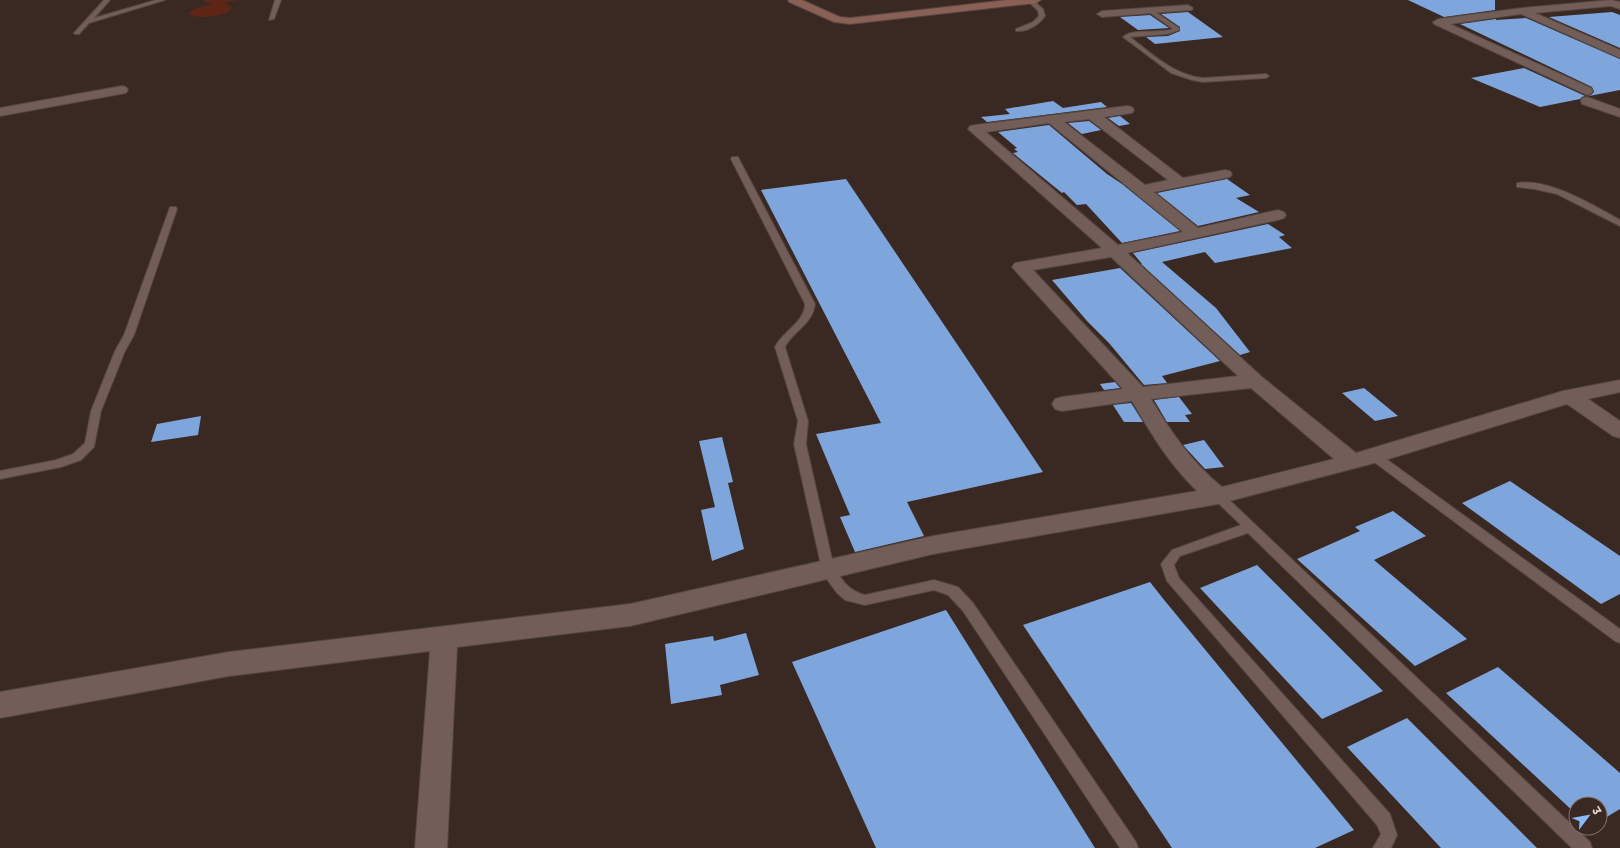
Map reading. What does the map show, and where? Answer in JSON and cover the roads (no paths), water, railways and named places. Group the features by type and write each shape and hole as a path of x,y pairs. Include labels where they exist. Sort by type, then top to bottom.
{"street":[{"path":"793,0 838,20 850,21 1034,0"},
{"path":"811,0 835,13 848,17 981,0"},
{"path":"1102,14 1188,8 1177,0"},
{"path":"1503,3 1620,54"},
{"path":"1620,6 1612,3 1522,11 1438,22 1620,113"},
{"path":"0,112 75,100 100,93 122,90"},
{"path":"1127,110 975,129 1115,251 1255,381 1351,461"},
{"path":"1092,115 1181,183"},
{"path":"1052,119 1195,234"},
{"path":"1142,190 1225,174"},
{"path":"1218,496 1203,486 1190,472 1160,433 1138,394 1021,267 1115,251 1278,214"},
{"path":"1062,404 1255,381"},
{"path":"0,705 229,664 630,615 932,545 1218,496 1374,456 1570,396 1620,386"},
{"path":"1570,396 1620,431"},
{"path":"431,848 444,638"}],"lane":[{"path":"77,33 107,0"},
{"path":"86,22 162,0"},
{"path":"271,19 278,0"},
{"path":"1018,30 1035,24 1042,16 1041,10 1034,0"},
{"path":"1151,11 1177,29 1170,32 1134,34 1126,37 1173,72 1194,79 1203,80 1266,76"},
{"path":"735,159 810,304 811,311 808,317 782,341 780,347 803,421 800,444 828,570 842,589 850,596 865,600 934,585 953,591 968,607 1130,848"},
{"path":"1520,185 1541,187 1565,193 1620,223"},
{"path":"0,475 57,464 77,457 90,444 96,411 120,351 130,335 173,210"},
{"path":"1374,456 1620,637"},
{"path":"1218,496 1584,848"},
{"path":"1250,527 1176,553 1167,564 1174,581 1384,820 1389,835 1381,848"}]}
